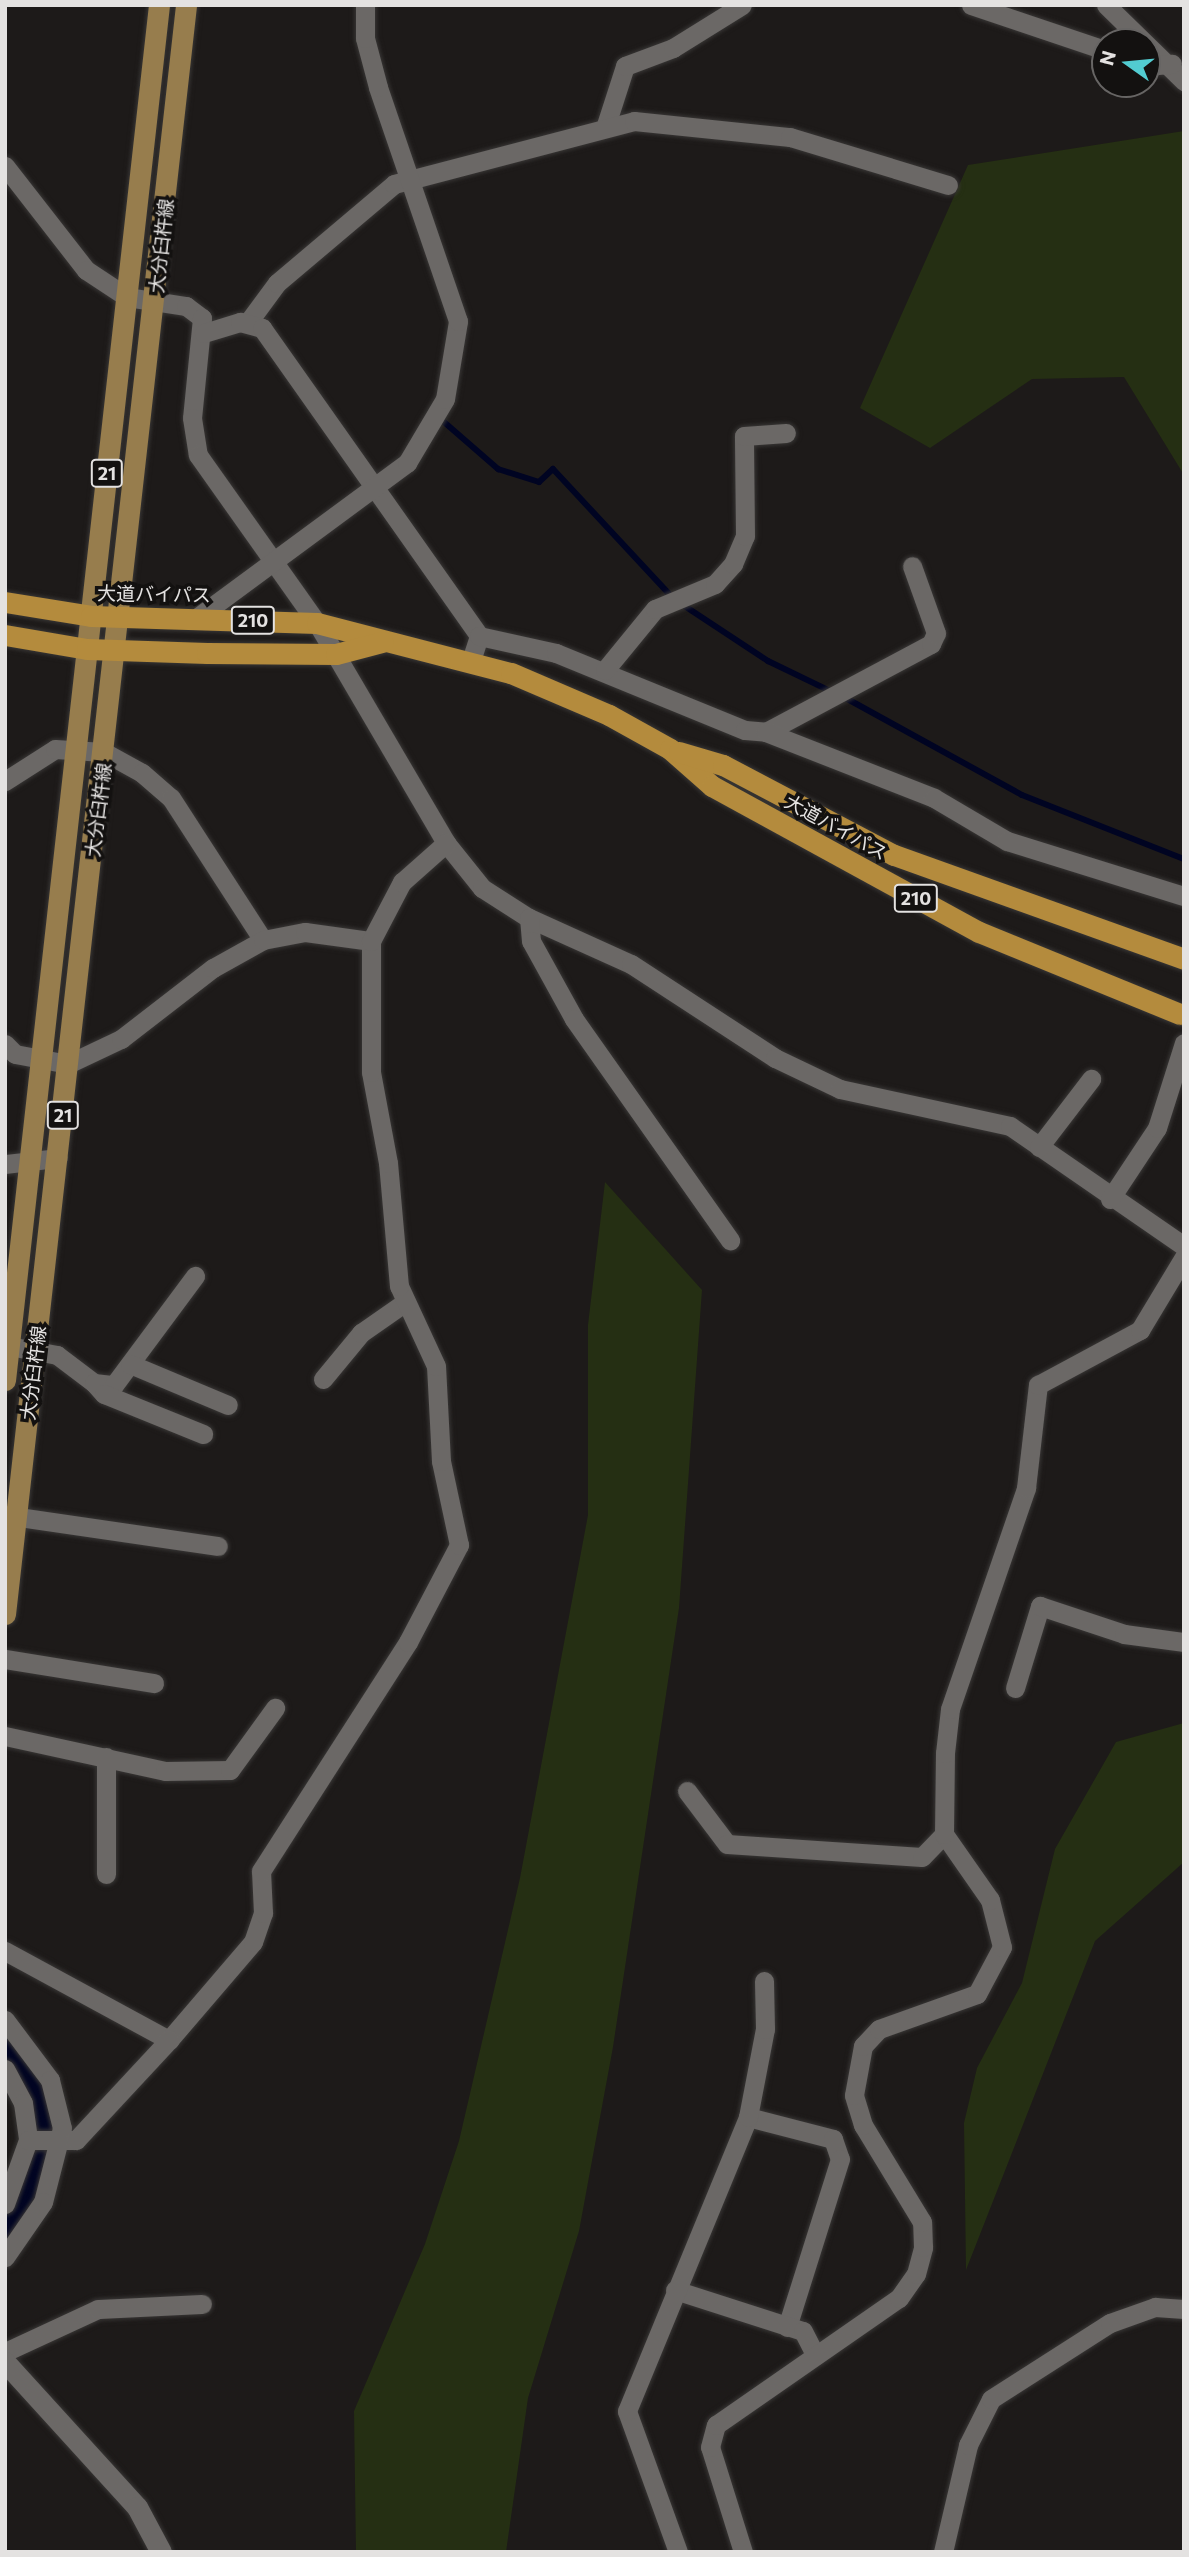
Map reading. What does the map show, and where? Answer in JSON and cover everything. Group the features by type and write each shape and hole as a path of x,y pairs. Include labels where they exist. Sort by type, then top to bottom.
{"highway":[{"name":"大道バイパス","path":"5,602 91,616 198,617 317,623 384,642 471,661 559,691 670,749 723,765 894,855 1184,959"},
{"name":"大道バイパス","path":"5,635 87,649 116,650 336,654 384,642"},
{"name":"大道バイパス","path":"670,749 712,786 941,912 1180,1014"}],"main road":[{"name":"大分臼杵線","path":"5,1380 159,5"},
{"name":"大分臼杵線","path":"5,1614 11,1516 36,1350 156,302 186,5"}],"street":[{"path":"198,617 271,560 408,463 429,435 456,359 458,321 450,286 407,179 365,38 365,5"},
{"path":"605,128 625,66 673,48 742,5"},
{"path":"971,5 1091,45"},
{"path":"1106,5 1172,64 1184,81"},
{"path":"1161,65 1172,64"},
{"path":"204,333 249,321 287,274 366,203 407,179 642,120 771,134 948,185"},
{"path":"5,166 86,270 127,297 192,309 204,333 194,444 271,560 317,623 446,843 482,888 529,918 631,964 775,1058 840,1089 1010,1126 1110,1199 1184,1246"},
{"path":"249,321 270,338 479,636 605,670 745,730 766,732 934,798 1007,841 1184,896"},
{"path":"605,670 655,609 715,584 733,564 745,536 744,436 786,433"},
{"path":"766,732 931,644 936,633 912,566"},
{"path":"471,661 479,636"},
{"path":"5,781 45,753 76,749 104,752 171,798 262,940"},
{"path":"28,2140 61,2143 76,2140 169,2040 253,1942 263,1913 261,1871 408,1642 459,1545 441,1461 436,1366 404,1303 371,1072 371,941 402,882 446,843"},
{"path":"529,918 531,942 574,1019 730,1240"},
{"path":"5,1044 41,1061 68,1063 121,1039 214,968 262,940 305,932 371,941"},
{"path":"1110,1199 1157,1128 1184,1043"},
{"path":"1039,1147 1091,1079"},
{"path":"5,1164 30,1156 58,1158"},
{"path":"743,2552 710,2447 716,2425 900,2298 916,2274 923,2247 922,2222 860,2115 854,2095 863,2046 879,2029 977,1994 1002,1947 990,1900 944,1834 950,1709 1026,1489 1038,1385 1140,1330 1184,1257"},
{"path":"94,1383 114,1385 195,1276"},
{"path":"323,1379 361,1333 404,1303"},
{"path":"9,1346 57,1354 104,1394 203,1434"},
{"path":"130,1364 228,1405"},
{"path":"11,1516 218,1546"},
{"path":"1015,1688 1040,1606 1124,1634 1184,1642"},
{"path":"5,1659 154,1683"},
{"path":"5,1736 165,1771 230,1770 275,1708"},
{"path":"106,1757 106,1874"},
{"path":"687,1791 727,1844 922,1857 944,1834"},
{"path":"5,1951 169,2040"},
{"path":"678,2552 627,2411 748,2117 765,2029 764,1980"},
{"path":"5,2020 50,2080 61,2111 61,2143 43,2202 5,2257"},
{"path":"5,2069 23,2103 28,2140 5,2204"},
{"path":"748,2117 833,2138 840,2159 787,2326"},
{"path":"675,2290 803,2331 815,2355"},
{"path":"5,2352 97,2309 202,2304"},
{"path":"943,2552 968,2445 991,2399 1110,2323 1155,2306 1184,2309"},
{"path":"5,2362 137,2507 161,2552"}],"green space":[{"path":"1184,131 1184,475 1124,377 1032,379 930,448 860,408 968,165"},
{"path":"605,1182 702,1290 679,1608 613,2047 579,2231 528,2398 506,2552 356,2552 354,2411 425,2244 459,2141 520,1878 588,1515 588,1325"},
{"path":"1184,1723 1184,1862 1095,1941 966,2270 964,2123 977,2068 1022,1983 1055,1849 1116,1742"}],"waterway":[{"path":"444,422 498,469 539,482 553,469 674,599 768,661 832,692"},
{"path":"842,696 1022,795 1184,859"},
{"path":"5,2042 33,2075 48,2122 37,2186 5,2234"}]}
